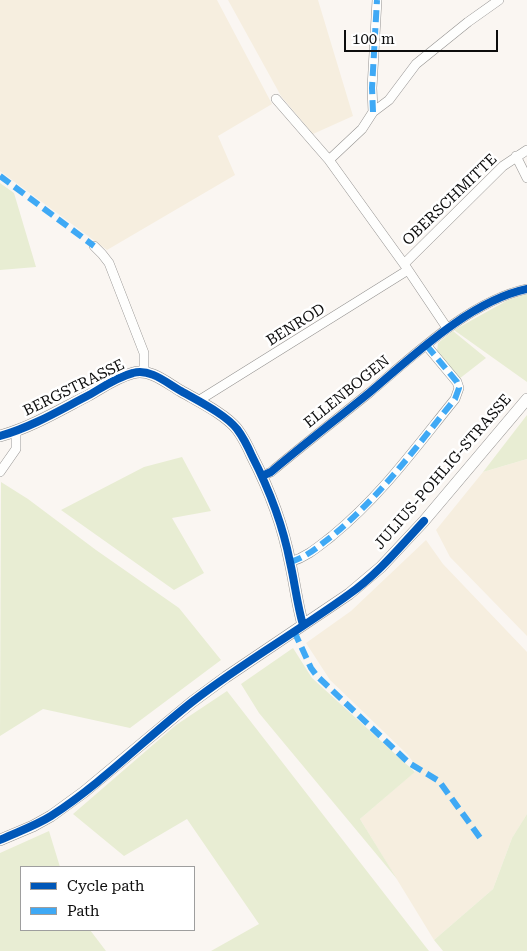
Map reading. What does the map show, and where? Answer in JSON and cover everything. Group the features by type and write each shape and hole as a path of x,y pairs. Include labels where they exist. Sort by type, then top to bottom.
{"street":[{"path":"373,112 372,88 377,0"},
{"path":"329,160 362,129 373,112 389,100 416,64 498,0"},
{"name":"OBERSCHMITTE","path":"276,99 329,160 448,328"},
{"name":"OBERSCHMITTE","path":"406,267 503,166 527,150"},
{"name":"OBERSCHMITTE","path":"516,156 527,178"},
{"path":"94,246 109,263 144,353 144,372"},
{"name":"BENROD","path":"198,401 406,267"},
{"path":"448,328 502,296 527,289"},
{"name":"ELLENBOGEN","path":"262,476 271,472 448,328"},
{"path":"290,562 311,553 373,500 455,399 459,388 456,382 427,346"},
{"name":"BERGSTRASSE","path":"0,436 16,432 38,422 116,379 134,372 144,372 155,376 198,401 228,420 237,429 262,476 274,507 290,562 296,602 303,625"},
{"name":"JULIUS-POHLIG-STRASSE","path":"0,840 51,816 84,792 192,702 349,594 381,567 424,521 527,398"},
{"path":"0,472 16,448 16,432"}],"shaded area":[{"path":"0,0 217,0 272,104 218,136 235,175 107,250 0,171"},
{"path":"228,0 318,0 353,116 313,134 281,96"},
{"path":"527,459 527,636 450,557 436,530 483,472"},
{"path":"426,540 443,564 527,652 527,814 512,838 493,889 434,940 360,819 418,769 408,755 330,680 306,643 351,611"}],"green space":[{"path":"0,183 14,193 36,267 0,270"},
{"path":"527,294 527,382 454,330 508,300"},
{"path":"453,331 486,358 459,379 437,351 438,343"},
{"path":"527,415 527,459 483,472"},
{"path":"182,457 211,511 172,518 204,573 174,590 61,510 144,467"},
{"path":"1,482 28,499 96,550 179,608 221,660 130,728 43,709 0,736"},
{"path":"293,648 312,678 415,772 360,819 397,879 259,713 241,684"},
{"path":"227,691 429,951 211,951 259,924 187,819 124,856 73,814 176,725"},
{"path":"527,814 527,951 443,951 434,940 493,889 512,838"},
{"path":"49,831 60,866 20,866 20,931 91,931 106,951 0,951 0,853"}],"marked path":[{"path":"373,112 372,88 377,0"},
{"path":"0,176 94,246"},
{"path":"290,562 317,547 350,521 382,488 455,399 459,388 457,382 427,346"},
{"path":"294,631 311,668 317,676 409,763 439,781 481,839"}],"cycle path":[{"path":"262,476 271,472 423,347 464,317 506,295 527,289"},
{"path":"0,436 46,418 121,377 139,372 152,374 211,408 226,418 237,429 264,481 284,535 303,625"},
{"path":"0,840 45,820 70,803 192,702 359,587 388,560 424,521"}]}
